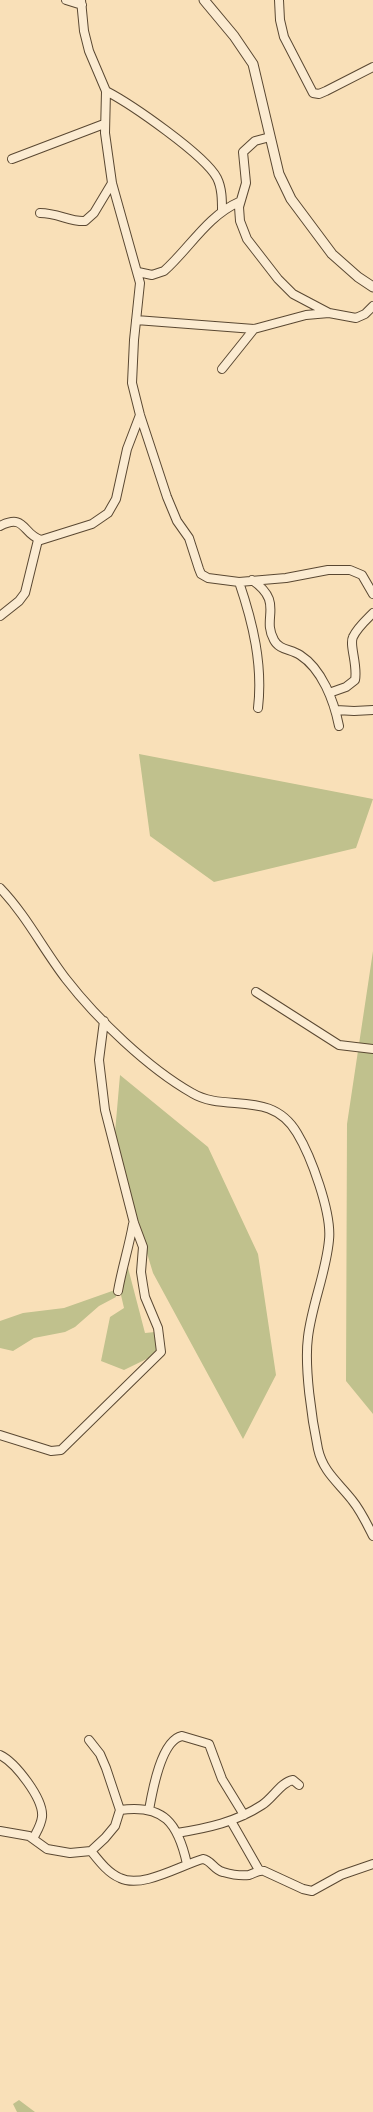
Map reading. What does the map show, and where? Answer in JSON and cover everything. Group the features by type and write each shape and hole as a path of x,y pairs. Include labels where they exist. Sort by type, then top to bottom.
{"street":[{"path":"66,0 82,3 84,31 89,51 106,91 104,124 112,183 138,272 140,296 136,320 132,383 140,415 167,497 177,520 189,538 202,574 216,580 240,582 286,578 328,570 350,570 362,575 373,594"},
{"path":"204,0 234,36 253,64 279,174 291,199 332,254 358,277 373,287"},
{"path":"279,0 280,20 284,37 313,93 321,93 373,67"},
{"path":"106,91 131,106 208,165 220,184 222,211"},
{"path":"12,159 104,124"},
{"path":"270,137 255,141 249,145 244,152 243,162 246,183 239,202 240,221 243,231 253,248 293,294 330,313"},
{"path":"40,213 56,213 75,221 86,221 94,213 112,183"},
{"path":"138,272 152,275 164,271 222,211 239,202"},
{"path":"136,320 254,329 306,315 330,313 356,318 366,314 373,306"},
{"path":"222,370 254,329"},
{"path":"0,526 12,521 19,522 38,540 44,540 92,524 108,513 116,499 127,449 140,415"},
{"path":"0,616 19,601 25,593 38,540"},
{"path":"252,580 263,589 270,601 273,639 281,648 299,654 306,660 329,693 336,710 339,726"},
{"path":"240,582 250,614 259,665 260,686 258,708"},
{"path":"329,693 346,688 355,680 356,665 352,647 353,637 373,613"},
{"path":"336,710 373,710"},
{"path":"0,888 23,916 66,979 104,1020 144,1059 192,1094 203,1098 251,1104 266,1108 285,1118 292,1125 301,1140 325,1206 329,1222 329,1240 308,1338 310,1395 318,1450 326,1470 354,1503 373,1536"},
{"path":"256,992 339,1045 373,1049"},
{"path":"0,1435 51,1451 61,1450 161,1352 158,1328 145,1297 142,1272 143,1248 134,1224 105,1110 99,1060 104,1020"},
{"path":"118,1291 122,1265 126,1257 134,1224"},
{"path":"149,1810 159,1767 165,1753 175,1739 180,1736 186,1736 209,1744 222,1779 244,1815"},
{"path":"0,1831 34,1837 42,1846 51,1850 70,1853 91,1851 115,1826 120,1810 100,1754 89,1740"},
{"path":"0,1754 19,1772 34,1793 42,1810 39,1827 34,1837"},
{"path":"177,1833 206,1829 231,1821 244,1815 271,1798 287,1782 293,1780 299,1785"},
{"path":"120,1810 149,1810 175,1826 187,1864"},
{"path":"231,1821 260,1870 312,1891 341,1875 373,1864"},
{"path":"91,1851 111,1873 127,1881 146,1879 203,1858 208,1860 215,1869 223,1872 249,1875 260,1870"}],"green space":[{"path":"139,754 373,799 356,848 214,882 150,836"},
{"path":"373,951 373,1414 346,1381 347,1124"},
{"path":"120,1075 208,1147 258,1254 276,1375 243,1439 153,1273 114,1144"},
{"path":"127,1264 145,1333 155,1332 163,1351 124,1370 101,1361 110,1317 124,1308 117,1278"},
{"path":"115,1290 116,1297 99,1306 75,1327 65,1332 34,1338 13,1351 0,1348 0,1321 23,1313 64,1308"},
{"path":"19,2100 35,2112 17,2112 13,2104"}]}
